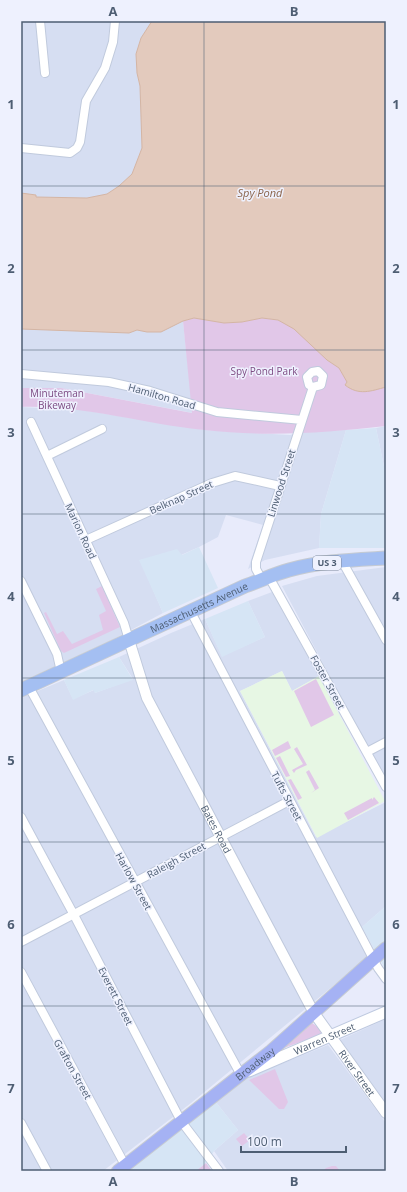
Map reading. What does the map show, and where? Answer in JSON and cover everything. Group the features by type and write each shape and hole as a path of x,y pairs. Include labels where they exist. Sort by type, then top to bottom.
{"highway":[{"name":"Massachusetts Avenue","path":"25,688 265,578 303,567 342,561 386,558"}],"main road":[{"name":"Broadway","path":"122,1168 241,1075 314,1013 386,948"},
{"name":"Warren Street","path":"241,1075 386,1012"}],"street":[{"path":"40,21 45,73"},
{"path":"21,148 70,153 77,148 80,142 86,101 105,68 113,42 115,21"},
{"name":"Hamilton Road","path":"21,374 108,382 150,391 217,412 302,420"},
{"name":"Linwood Street","path":"265,578 256,569 256,562 313,387"},
{"name":"Marion Road","path":"31,422 124,623 129,640"},
{"path":"47,456 102,429"},
{"name":"Belknap Street","path":"86,540 212,483 235,476 280,486"},
{"path":"342,561 386,640"},
{"name":"Foster Street","path":"265,578 386,787"},
{"path":"21,581 57,654 61,672"},
{"name":"Tufts Street","path":"191,612 289,801 374,960 386,979"},
{"name":"Bates Road","path":"129,640 147,698 314,1013"},
{"name":"Harlow Street","path":"25,688 241,1075"},
{"path":"367,752 386,742"},
{"name":"Raleigh Street","path":"21,942 289,801"},
{"name":"Everett Street","path":"21,817 74,914 181,1121 219,1171"},
{"name":"Grafton Street","path":"21,972 122,1168"},
{"name":"River Street","path":"314,1013 386,1111"},
{"path":"21,1123 47,1171"}],"shaded area":[{"path":"21,21 152,21 141,38 136,54 137,73 140,86 142,148 132,174 119,186 107,194 87,198 36,197 36,195 21,193"},
{"path":"183,321 193,413 61,388 21,388 21,329 129,333 137,330 161,332"},
{"path":"21,407 83,410 205,430 290,435 308,431 346,430 321,514 319,548 265,560 248,569 263,525 226,515 218,537 199,547 181,555 140,560 163,613 114,639 21,682"},
{"path":"386,426 386,476 376,428"},
{"path":"376,428 386,476 386,548 319,548 321,514 346,430"},
{"path":"199,547 218,588 163,613 139,560 177,549 182,555"},
{"path":"386,567 386,782 282,586 317,576"},
{"path":"272,592 319,676 292,691 282,671 240,691 316,837 386,802 386,906 362,927 373,953 191,1103 103,1171 21,1171 21,698 64,680 73,699 94,690 95,693 133,679 119,657 205,619 222,656 265,637 248,601"},
{"path":"248,601 265,637 222,657 205,619"},
{"path":"119,657 133,680 95,693 93,690 73,700 64,680"},
{"path":"282,671 292,691 319,676 385,801 317,838 240,691"},
{"path":"386,906 386,971 362,927"},
{"path":"386,1019 386,1105 340,1040"},
{"path":"328,1045 386,1123 386,1171 228,1171 214,1151 238,1130 215,1101 244,1079"},
{"path":"215,1101 238,1130 214,1151 206,1163 196,1171 127,1171"}],"green space":[{"name":"Spy Pond Park","path":"194,318 224,323 242,322 262,318 278,320 289,325 327,360 339,368 347,382 345,385 360,391 375,390 386,387 386,426 341,431 273,434 227,432 181,427 67,409 21,407 21,388 61,388 192,413 183,321"},
{"path":"102,586 120,627 64,653 61,651 44,613 46,612 57,634 63,631 72,644 103,630 99,615 106,611 96,589"},
{"path":"316,679 334,715 311,727 294,691"},
{"path":"288,741 291,748 275,756 272,750"},
{"path":"297,747 307,765 296,770 294,773 292,770 303,764 294,749"},
{"path":"280,756 290,776 286,777 276,758"},
{"path":"309,770 319,788 311,793 315,790 306,772"},
{"path":"291,779 302,798 298,800 288,780"},
{"path":"374,797 379,803 348,820 344,813 372,798 372,800"},
{"path":"312,1023 319,1028 322,1034 284,1048"},
{"path":"275,1069 288,1102 284,1109 279,1109 249,1080"},
{"path":"244,1133 250,1140 242,1146 236,1139"},
{"path":"206,1163 212,1171 196,1171"},
{"path":"336,1166 340,1171 323,1171 326,1168"}],"water":[{"name":"Spy Pond","path":"152,21 386,21 386,387 360,392 355,391 345,385 347,382 339,368 327,360 294,329 278,320 262,318 242,322 224,323 194,318 183,321 161,332 137,330 129,333 21,329 21,193 36,195 36,197 87,198 107,194 119,186 132,174 142,148 140,86 137,73 136,54 141,38"}],"park label":[{"name":"Minuteman Bikeway","path":"57,398"}]}
